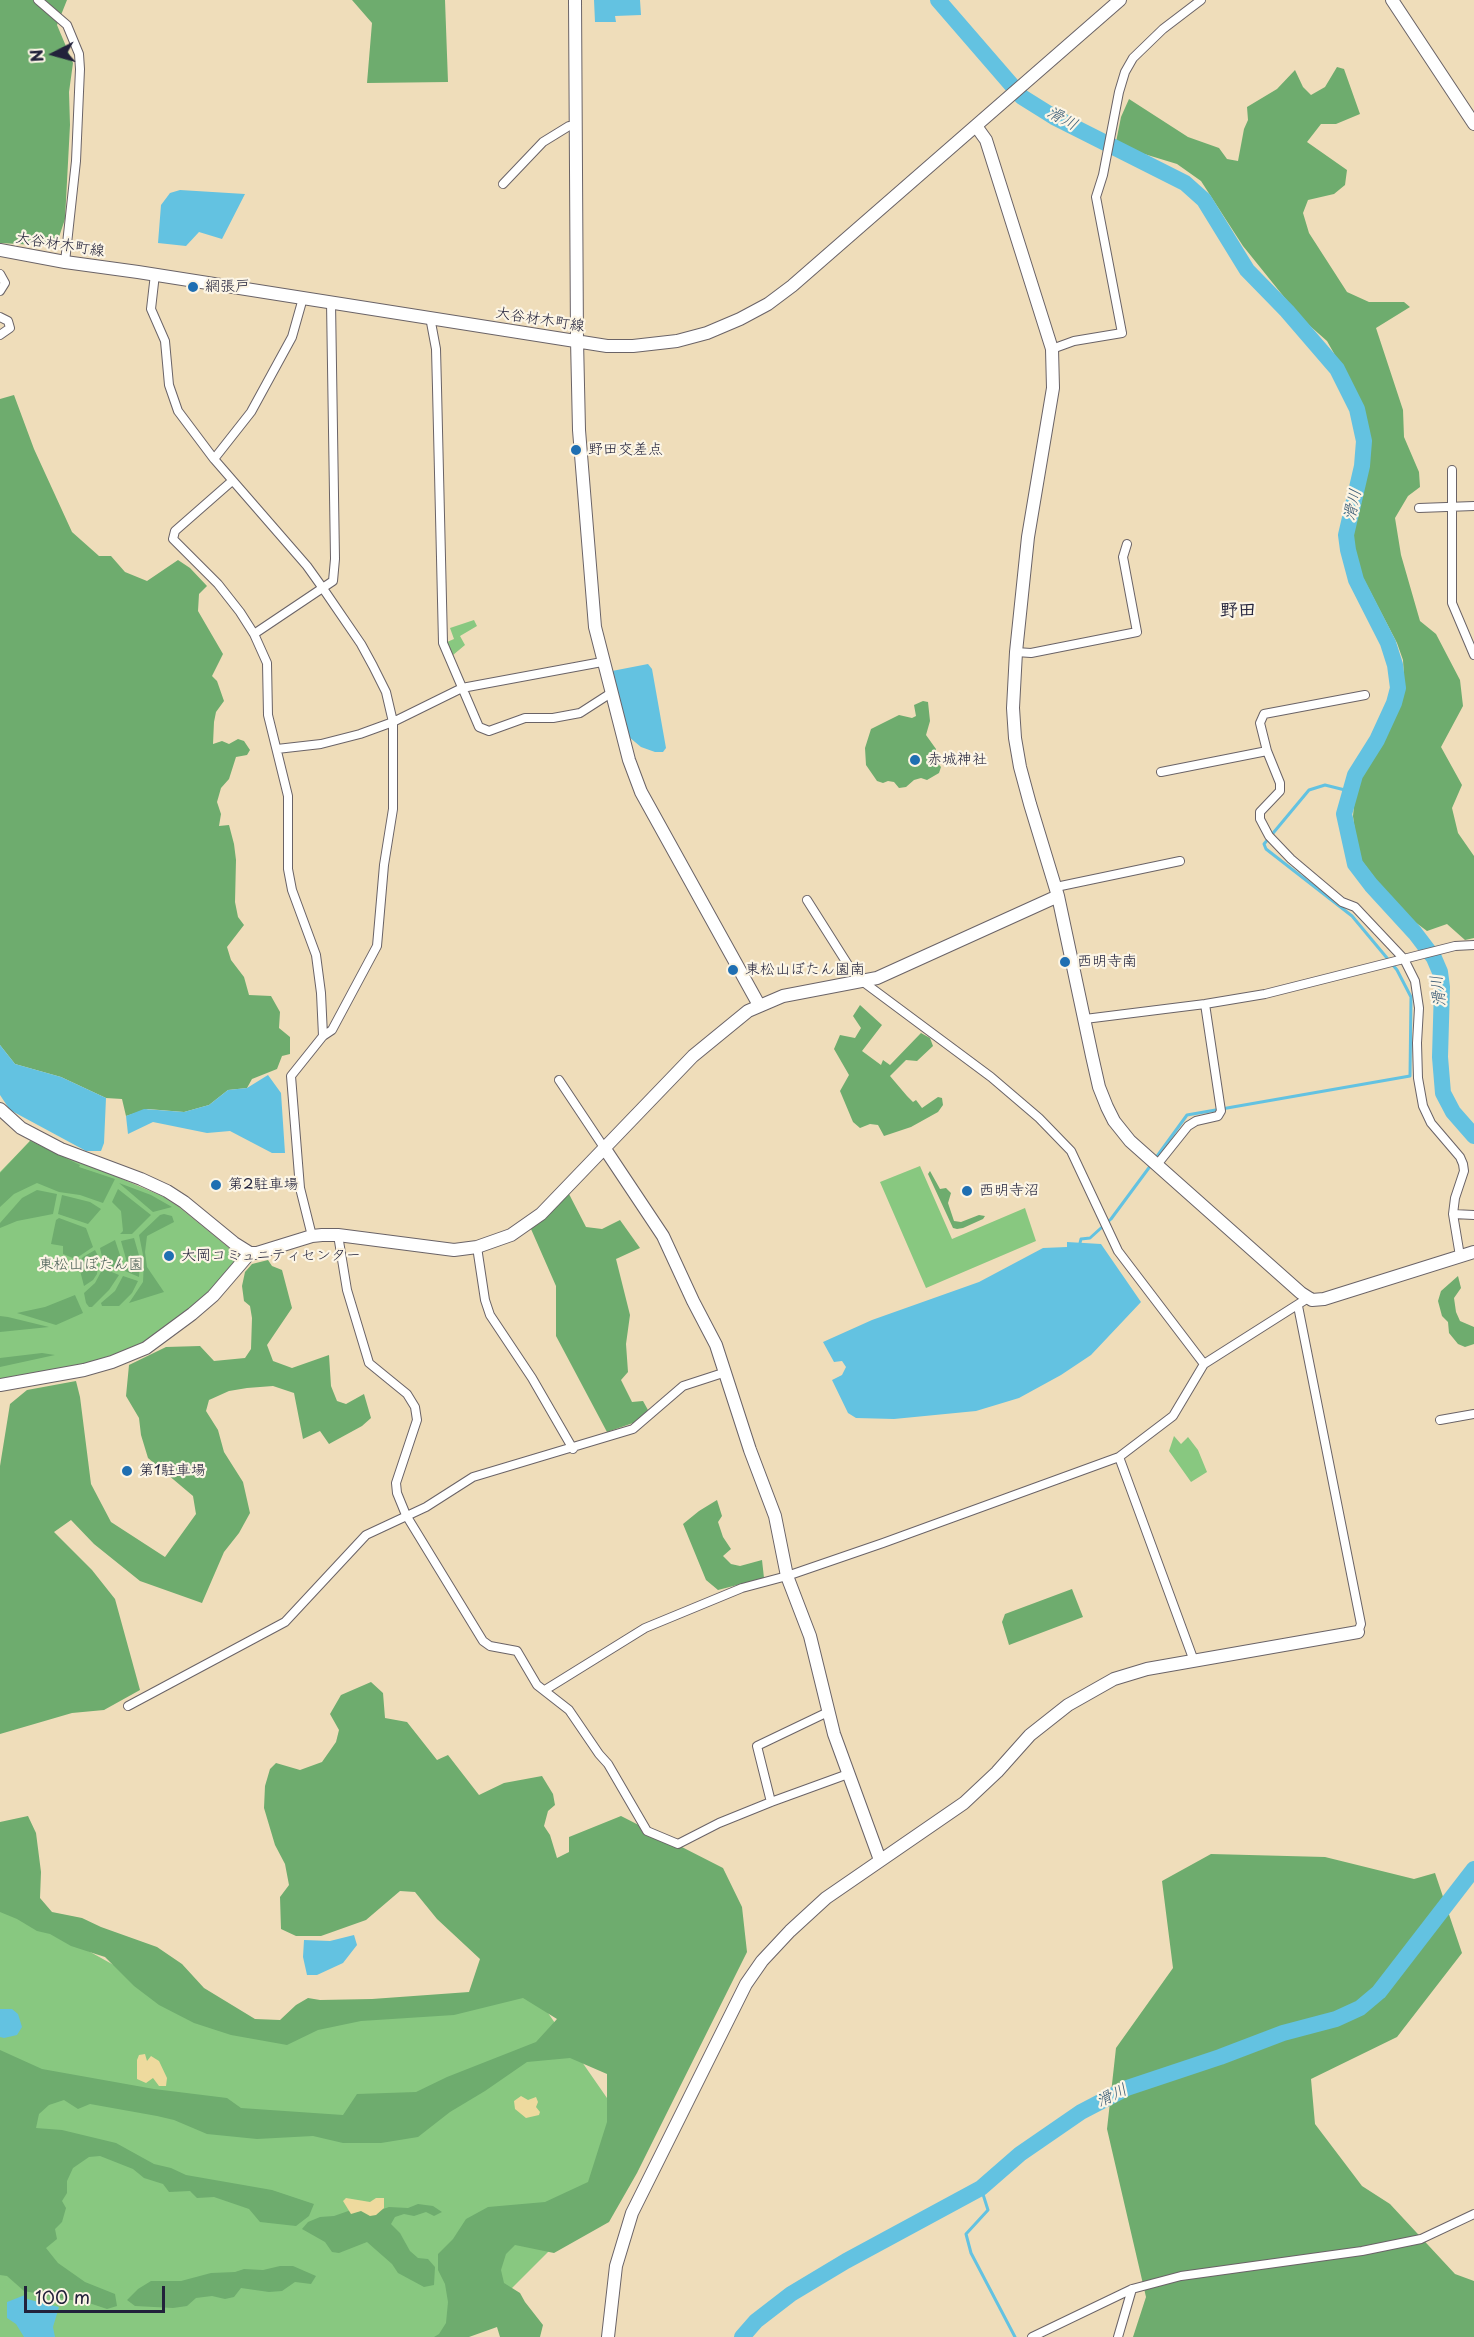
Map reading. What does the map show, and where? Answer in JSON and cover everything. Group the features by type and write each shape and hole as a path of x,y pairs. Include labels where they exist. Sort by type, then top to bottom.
{"street":[{"path":"38,0 67,25 79,54 76,161 65,262"},
{"path":"575,0 579,430 595,627 602,662 629,760 641,792 759,1005"},
{"name":"大谷材木町線","path":"0,250 65,262 616,346 677,341 707,333 740,319 768,304 792,286 1120,0"},
{"path":"1052,349 1074,341 1122,333 1096,197 1103,175 1119,92 1125,72 1133,58 1163,29 1201,0"},
{"path":"1392,0 1474,124"},
{"path":"503,184 543,142 569,126 575,126"},
{"path":"608,2337 616,2266 632,2213 746,1984 762,1961 790,1931 826,1898 963,1804 997,1772 1030,1735 1068,1705 1114,1679 1147,1669 1358,1632 1361,1624 1303,1302 1120,1131 1099,1087 1057,892 1020,766 1013,708 1016,652 1028,537 1053,388 1052,349 986,140 976,126"},
{"path":"0,274 5,283 0,291"},
{"path":"155,274 151,309 167,348 171,393 183,420 232,481 307,566 322,587 361,644 373,666 386,692 393,722 393,809 384,865 378,946 332,1030 323,1036 294,1070 291,1083 300,1188 312,1236"},
{"path":"214,459 251,412 292,337 303,298"},
{"path":"254,634 333,581 335,559 331,302"},
{"path":"0,317 8,321 10,328 0,335"},
{"path":"430,317 436,350 442,643 479,727 485,730 525,718 553,718 580,713 611,693"},
{"path":"1452,470 1452,603 1474,655"},
{"path":"232,481 174,531 173,539 218,584 254,634 267,663 268,715 288,796 288,869 292,890 316,955 323,1036"},
{"path":"1419,508 1474,506"},
{"path":"1016,652 1031,653 1137,632 1124,565 1126,544"},
{"path":"277,749 360,734 393,722 462,688 602,662"},
{"path":"1365,695 1264,714 1260,723 1267,751 1280,783 1280,791 1260,812 1260,819 1269,836 1291,859 1342,902 1355,907 1407,959 1415,981 1419,1008 1418,1078 1424,1106 1431,1123 1460,1157 1463,1164 1464,1171 1455,1198 1453,1214 1460,1256"},
{"path":"1161,772 1267,751"},
{"path":"0,1109 21,1128 61,1149 167,1191 250,1253 257,1253 312,1236 338,1235 427,1248 454,1250 477,1247 511,1235 541,1214 693,1056 735,1020 759,1005 804,991 862,981 891,972 1057,892 1180,861"},
{"path":"807,900 850,968 862,981 991,1077 1039,1118 1071,1151 1118,1251 1204,1364"},
{"path":"1084,1019 1205,1004 1291,989 1455,946 1474,945"},
{"path":"1156,1166 1188,1126 1196,1121 1218,1116 1221,1111 1205,1004"},
{"path":"559,1080 663,1236 716,1345 750,1450 775,1516 787,1576 810,1636 828,1712 880,1860"},
{"path":"1453,1214 1474,1215"},
{"path":"338,1235 347,1290 369,1363 408,1394 416,1407 417,1420 396,1483 397,1493 406,1515 483,1641 490,1646 517,1651 537,1685 569,1710 608,1764 647,1832 678,1844 771,1802 848,1774"},
{"path":"477,1247 485,1300 490,1315 532,1378 573,1449"},
{"path":"545,1690 645,1628 742,1588 787,1576 883,1543 1119,1457 1173,1416 1204,1364 1303,1302 1324,1299 1474,1252"},
{"path":"0,1385 84,1370 112,1362 146,1347 213,1296 250,1253"},
{"path":"128,1706 285,1622 366,1535 426,1507 473,1477 573,1449 633,1429 684,1386 726,1372"},
{"path":"1440,1420 1474,1414"},
{"path":"1119,1457 1194,1661"},
{"path":"771,1802 757,1746 828,1712"},
{"path":"1032,2337 1132,2289 1221,2269 1362,2251 1421,2239 1474,2214"},
{"path":"1118,2337 1132,2289"}],"green space":[{"path":"0,0 67,0 57,25 73,63 69,92 70,125 65,219 56,246 0,243"},
{"path":"352,0 445,0 448,82 367,83 372,23"},
{"path":"1337,67 1344,69 1360,114 1336,124 1321,124 1307,142 1347,170 1345,185 1334,194 1308,200 1303,213 1309,233 1347,292 1369,302 1404,302 1410,307 1376,328 1403,410 1404,437 1419,472 1420,487 1408,496 1395,518 1401,555 1420,621 1436,634 1460,680 1463,706 1441,747 1462,785 1452,808 1458,833 1474,856 1474,938 1465,940 1447,924 1427,931 1399,910 1362,861 1356,840 1353,816 1356,787 1369,761 1383,743 1402,692 1404,676 1403,660 1397,643 1358,568 1351,539 1359,514 1371,448 1357,394 1327,341 1301,318 1243,246 1201,181 1177,164 1141,153 1116,142 1121,117 1129,99 1188,137 1219,148 1227,159 1238,161 1248,120 1247,107 1277,89 1295,70 1303,87 1311,95 1325,87"},
{"path":"14,395 34,449 72,532 99,556 111,556 125,572 147,581 178,560 190,568 207,586 199,594 198,611 223,654 212,676 217,681 224,701 216,712 213,744 222,741 229,744 238,739 244,741 250,750 247,755 236,757 229,779 221,788 217,802 221,814 219,826 229,825 234,844 235,902 238,917 244,925 227,947 231,960 244,977 249,995 271,996 280,1012 279,1028 290,1037 290,1054 282,1056 277,1069 252,1079 247,1088 228,1090 209,1105 184,1112 148,1109 126,1116 122,1099 106,1098 61,1077 15,1064 0,1045 0,399"},
{"path":"474,620 477,626 460,636 465,645 453,655 447,642 454,639 450,628"},
{"path":"923,701 928,702 930,721 926,735 936,749 934,759 941,767 939,773 927,780 921,778 914,780 906,787 899,788 894,782 877,781 866,765 865,748 871,729 899,715 912,718 916,716 914,705"},
{"path":"860,1005 882,1025 862,1051 881,1065 883,1060 890,1065 921,1033 930,1038 933,1046 917,1061 906,1060 890,1076 913,1102 916,1100 922,1108 938,1097 942,1098 943,1105 938,1112 911,1127 884,1136 878,1125 870,1124 860,1128 853,1122 840,1091 849,1075 834,1049 840,1035 855,1038 861,1028 853,1016"},
{"name":"東松山ぼたん園","path":"31,1140 162,1196 239,1256 239,1259 207,1296 146,1342 81,1365 0,1379 0,1172"},
{"path":"30,1141 80,1165 79,1167 115,1179 103,1203 80,1195 59,1192 37,1183 14,1194 0,1207 0,1173"},
{"path":"920,1166 952,1239 1025,1208 1036,1241 926,1288 880,1182"},
{"path":"930,1171 940,1189 946,1188 951,1193 948,1203 954,1221 961,1222 979,1215 985,1216 983,1219 963,1228 953,1228 928,1174"},
{"path":"119,1183 151,1195 172,1207 153,1212"},
{"path":"118,1189 151,1215 132,1234 120,1234 123,1231 121,1211 112,1202"},
{"path":"37,1190 57,1194 53,1214 17,1221 0,1228 0,1223 22,1198"},
{"path":"569,1194 586,1227 602,1229 620,1220 640,1248 616,1259 630,1315 626,1344 628,1372 621,1380 632,1402 643,1401 648,1410 636,1422 607,1432 556,1336 556,1286 531,1229"},
{"path":"62,1195 90,1202 101,1209 88,1224 58,1214"},
{"path":"160,1215 172,1216 174,1222 147,1236 145,1252 147,1267 164,1292 129,1303 143,1282 144,1260 139,1235"},
{"path":"59,1218 86,1228 93,1247 75,1259 63,1254 63,1246 51,1244 56,1220"},
{"path":"134,1238 140,1259 139,1277 125,1271 126,1259 121,1241"},
{"path":"115,1240 120,1255 119,1270 104,1266 100,1248"},
{"path":"95,1250 99,1258 97,1274 84,1286 78,1263"},
{"path":"268,1260 272,1266 282,1270 292,1308 267,1345 273,1361 292,1368 329,1355 331,1386 337,1401 346,1404 364,1394 371,1418 362,1426 329,1444 320,1431 303,1439 294,1393 273,1386 247,1388 229,1391 209,1400 206,1411 218,1430 224,1452 243,1482 250,1513 239,1533 224,1552 202,1603 140,1581 94,1544 71,1520 54,1532 92,1570 115,1599 140,1690 104,1710 72,1713 0,1734 0,1466 10,1404 27,1390 76,1381 91,1484 111,1522 165,1557 196,1514 193,1496 148,1458 139,1418 126,1396 129,1365 166,1347 200,1346 214,1361 245,1358 251,1349 252,1318 250,1306 244,1301 242,1286 245,1272 252,1264"},
{"path":"102,1270 119,1275 109,1290 92,1307 89,1307 84,1293 95,1283"},
{"path":"123,1276 138,1281 132,1293 119,1306 102,1306 101,1303 115,1291"},
{"path":"1458,1276 1461,1288 1454,1298 1456,1312 1460,1321 1474,1327 1474,1344 1465,1347 1458,1344 1449,1333 1448,1322 1442,1316 1438,1301 1441,1291"},
{"path":"75,1295 83,1313 56,1325 17,1313 45,1307"},
{"path":"0,1316 8,1317 49,1327 0,1332"},
{"path":"42,1353 55,1355 0,1367 0,1358"},
{"path":"1174,1436 1181,1444 1188,1437 1198,1450 1207,1472 1191,1482 1169,1451"},
{"path":"717,1500 722,1516 718,1522 723,1537 731,1549 723,1556 731,1564 740,1566 762,1560 764,1578 718,1590 706,1580 683,1524"},
{"path":"1072,1589 1083,1617 1009,1645 1002,1622 1005,1614"},
{"path":"371,1682 383,1693 385,1718 407,1722 437,1760 448,1755 479,1795 504,1783 542,1776 553,1794 555,1805 548,1811 544,1826 550,1835 557,1858 569,1852 569,1837 621,1816 723,1868 742,1907 747,1952 637,2173 609,2222 554,2253 515,2245 506,2254 501,2270 504,2283 520,2293 543,2325 540,2337 500,2337 497,2327 469,2337 434,2337 439,2334 446,2323 448,2302 445,2284 438,2270 438,2254 453,2239 466,2219 488,2207 545,2202 588,2182 607,2122 607,2074 570,2058 527,2062 450,2112 418,2137 381,2143 343,2143 313,2136 257,2139 207,2134 174,2120 90,2104 78,2109 64,2100 49,2105 39,2114 36,2128 62,2130 116,2143 154,2164 186,2175 272,2190 314,2204 309,2216 296,2226 260,2222 249,2209 214,2197 197,2198 190,2191 169,2192 163,2184 144,2178 133,2169 100,2156 89,2157 73,2168 67,2181 67,2193 62,2201 66,2208 62,2222 55,2229 57,2239 46,2248 58,2263 85,2282 115,2294 117,2306 107,2309 24,2291 7,2276 0,2275 0,2050 42,2069 154,2089 227,2098 241,2108 343,2115 357,2094 416,2092 447,2077 536,2042 557,2019 523,1998 454,2015 361,2021 318,2030 287,2045 231,2035 194,2023 159,2005 134,1986 105,1957 71,1946 0,1912 0,1822 28,1816 36,1833 41,1872 40,1898 52,1912 82,1918 157,1947 182,1964 204,1988 255,2019 280,2020 296,2005 308,1998 320,2000 372,1999 469,1992 480,1959 437,1919 415,1892 400,1891 366,1920 321,1936 296,1936 281,1929 280,1897 289,1885 285,1864 275,1845 264,1808 265,1786 270,1769 276,1763 300,1770 322,1762 336,1742 339,1730 330,1714 341,1695"},
{"path":"1211,1854 1325,1857 1414,1879 1435,1873 1462,1953 1397,2037 1311,2079 1315,2124 1362,2186 1390,2204 1455,2274 1474,2281 1474,2337 1133,2337 1146,2297 1107,2129 1116,2048 1173,1968 1162,1881"},
{"path":"0,1902 204,2015 291,2033 530,1987 607,2098 621,2179 473,2327 460,2337 0,2337"},
{"path":"418,2204 433,2206 442,2212 434,2216 426,2212 414,2216 404,2214 395,2217 391,2224 400,2233 410,2251 418,2258 428,2259 435,2267 434,2285 424,2287 398,2273 392,2264 367,2242 339,2253 332,2252 325,2242 302,2229 308,2222 320,2217 334,2216 354,2209 408,2208"},
{"path":"293,2266 316,2276 311,2284 295,2282 282,2291 269,2292 241,2288 234,2297 196,2298 187,2306 173,2308 135,2306 127,2300 151,2281 181,2281 211,2273 235,2272 244,2269 263,2270"}],"sand":[{"path":"145,2054 147,2061 151,2056 159,2061 167,2078 166,2086 159,2086 153,2078 146,2083 137,2079 137,2060 139,2055"},
{"path":"521,2096 528,2100 536,2097 539,2115 526,2118 515,2109 514,2101"},
{"path":"346,2198 370,2202 376,2198 384,2198 384,2208 376,2215 370,2216 361,2211 351,2214 343,2201"}],"water":[{"path":"594,0 640,0 641,15 615,16 616,22 595,22"},
{"path":"180,190 245,194 222,239 199,232 186,246 158,243 161,205 170,193"},
{"path":"648,664 652,669 666,748 663,752 641,747 629,737 612,671"},
{"path":"0,1045 15,1064 61,1077 106,1098 104,1143 101,1151 86,1151 10,1110 0,1095"},
{"path":"268,1075 281,1093 285,1153 272,1153 230,1131 207,1133 153,1122 128,1134 126,1116 144,1109 184,1112 209,1105 228,1090 247,1088"},
{"path":"1067,1242 1101,1244 1141,1302 1091,1355 1019,1398 976,1411 894,1419 856,1418 848,1413 832,1380 842,1375 846,1367 842,1361 834,1362 823,1342 872,1320 979,1282 1043,1248 1067,1247"},
{"path":"354,1935 357,1945 343,1963 317,1975 307,1975 303,1957 304,1940 330,1941"},
{"path":"0,2009 12,2009 18,2014 22,2027 17,2035 0,2037"},
{"path":"25,2295 27,2299 59,2307 53,2327 55,2337 24,2337 16,2324 7,2318 7,2302"}],"waterway":[{"name":"滑川","path":"938,0 1022,97 1054,117 1185,183 1204,200 1247,270 1287,311 1337,369 1357,409 1364,441 1362,466 1346,535 1348,550 1356,580 1388,643 1395,665 1398,688 1394,703 1377,740 1355,775 1344,814 1355,864 1415,933 1434,958 1440,972 1442,987 1440,1057 1443,1093 1453,1112 1474,1136"},
{"path":"1155,1159 1187,1115 1410,1076 1411,997 1397,970 1352,916 1266,849 1264,844 1309,790 1325,785 1349,791"},
{"path":"1080,1243 1081,1239 1090,1238 1111,1219 1151,1165"},
{"name":"滑川","path":"742,2337 756,2321 791,2294 846,2261 981,2188 1020,2154 1081,2112 1127,2088 1283,2033 1336,2019 1360,2008 1379,1992 1474,1869"},
{"path":"981,2188 988,2210 966,2234 971,2253 1015,2337"}],"place":[{"name":"網張戸","path":"193,287"},
{"name":"野田交差点","path":"576,450"},
{"name":"赤城神社","path":"915,760"},
{"name":"西明寺南","path":"1065,962"},
{"name":"東松山ぼたん園南","path":"733,970"},
{"name":"第2駐車場","path":"216,1185"},
{"name":"西明寺沼","path":"967,1191"},
{"name":"大岡コミュニティセンター","path":"169,1256"},
{"name":"第1駐車場","path":"127,1471"}],"district":[{"name":"野田","path":"1238,611"}]}
